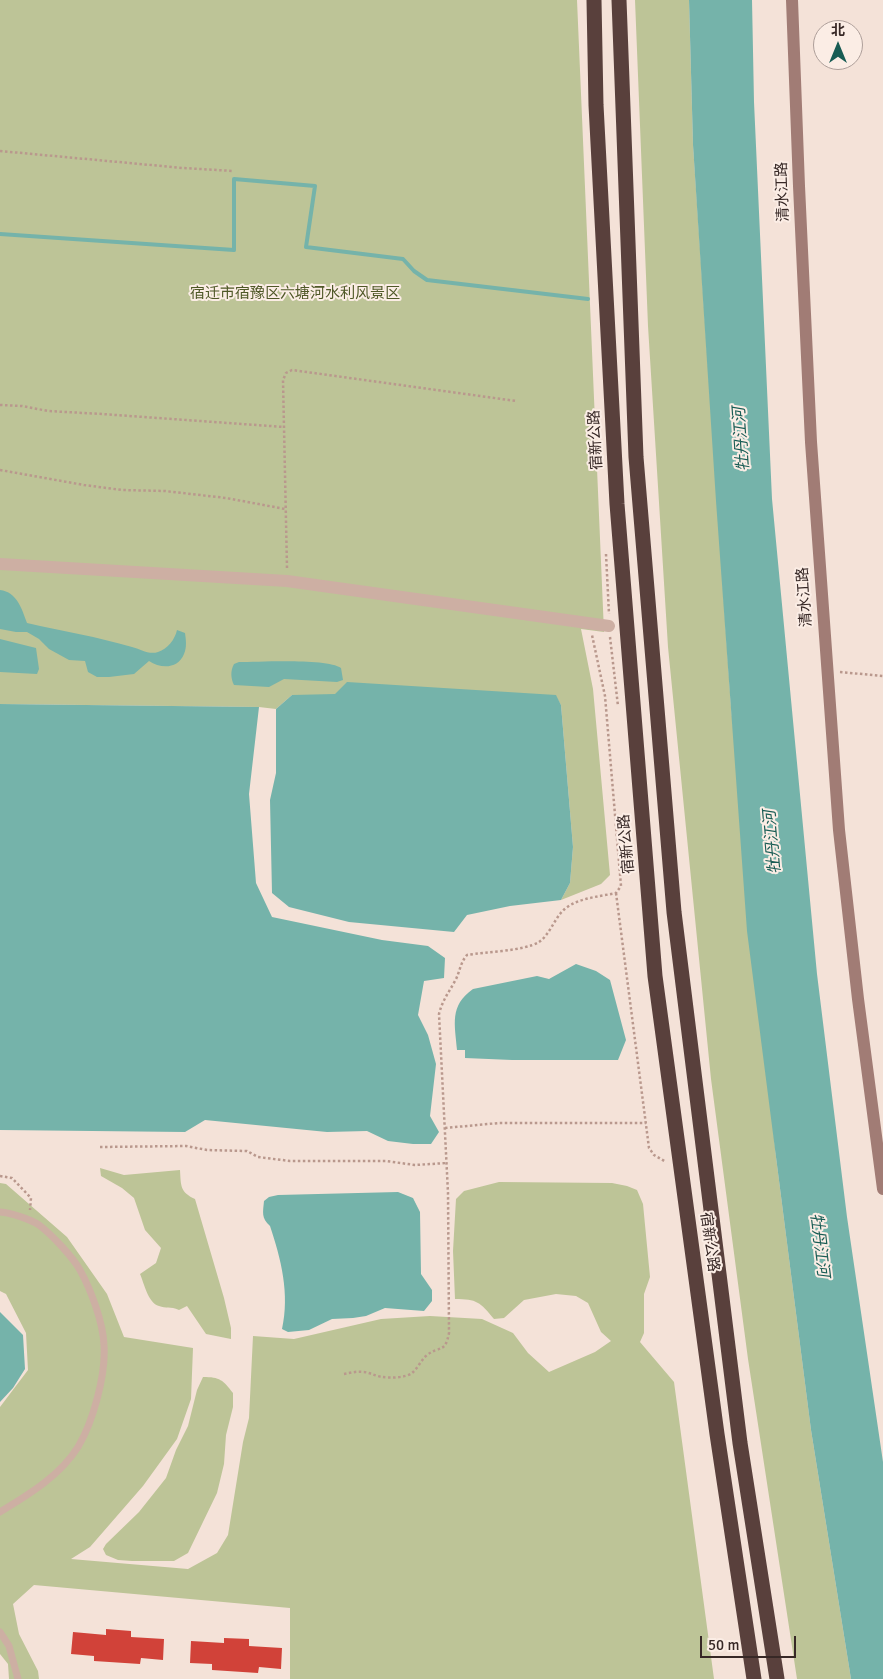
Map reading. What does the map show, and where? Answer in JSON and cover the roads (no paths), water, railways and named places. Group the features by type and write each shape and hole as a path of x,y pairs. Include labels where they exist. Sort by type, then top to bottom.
{"highway":[{"name":"宿新公路","path":"594,0 596,105 617,504 655,976 715,1424 754,1679"},
{"name":"宿新公路","path":"619,0 636,457 674,912 740,1443 777,1679"}],"street":[{"name":"清水江路","path":"792,0 811,442 838,830 858,999 878,1115 883,1189"},
{"path":"0,564 287,581 609,626"}],"lane":[{"path":"0,1212 9,1213 38,1224 60,1245 79,1268 90,1291 104,1344 102,1376 93,1412 78,1446 65,1464 28,1495 0,1512"},
{"path":"0,1632 8,1646 18,1679"}],"water":[{"name":"牡丹江河","path":"689,0 752,0 754,102 772,499 817,974 847,1217 883,1462 883,1679 851,1679 811,1430 747,931 693,145"},
{"path":"0,590 6,591 15,598 21,607 27,623 106,640 151,653 162,651 168,646 175,637 177,630 185,633 185,651 178,663 173,665 164,666 149,661 134,674 97,677 88,672 85,661 69,660 49,649 39,639 27,632 0,629"},
{"path":"0,639 36,648 39,669 37,674 0,672"},
{"path":"293,661 322,663 341,668 343,680 337,682 284,679 269,687 234,685 232,669 234,664 239,662"},
{"path":"347,682 556,695 561,705 573,847 570,883 561,900 510,906 467,915 454,932 349,922 289,907 272,893 270,800 276,773 276,709 292,695 335,694"},
{"path":"0,704 259,707 249,794 256,883 272,917 382,940 428,946 445,958 444,978 424,981 418,1015 428,1035 436,1064 430,1116 439,1132 431,1144 388,1141 367,1131 327,1132 205,1120 185,1132 0,1130"},
{"path":"576,964 596,971 610,980 626,1040 618,1060 465,1058 465,1050 457,1050 455,1016 460,1002 473,989 537,976 549,979"},
{"path":"398,1192 413,1198 420,1212 421,1274 432,1290 432,1301 424,1311 385,1308 366,1316 332,1319 309,1330 288,1332 282,1329 285,1290 278,1251 270,1226 264,1217 264,1201 269,1197 278,1195"},
{"path":"0,1312 23,1335 25,1369 13,1388 0,1402"}],"waterway":[{"path":"0,234 234,250 234,179 315,186 306,247 403,259 414,271 427,280 588,299"}],"park label":[{"name":"宿迁市宿豫区六塘河水利风景区","path":"295,294"}]}
